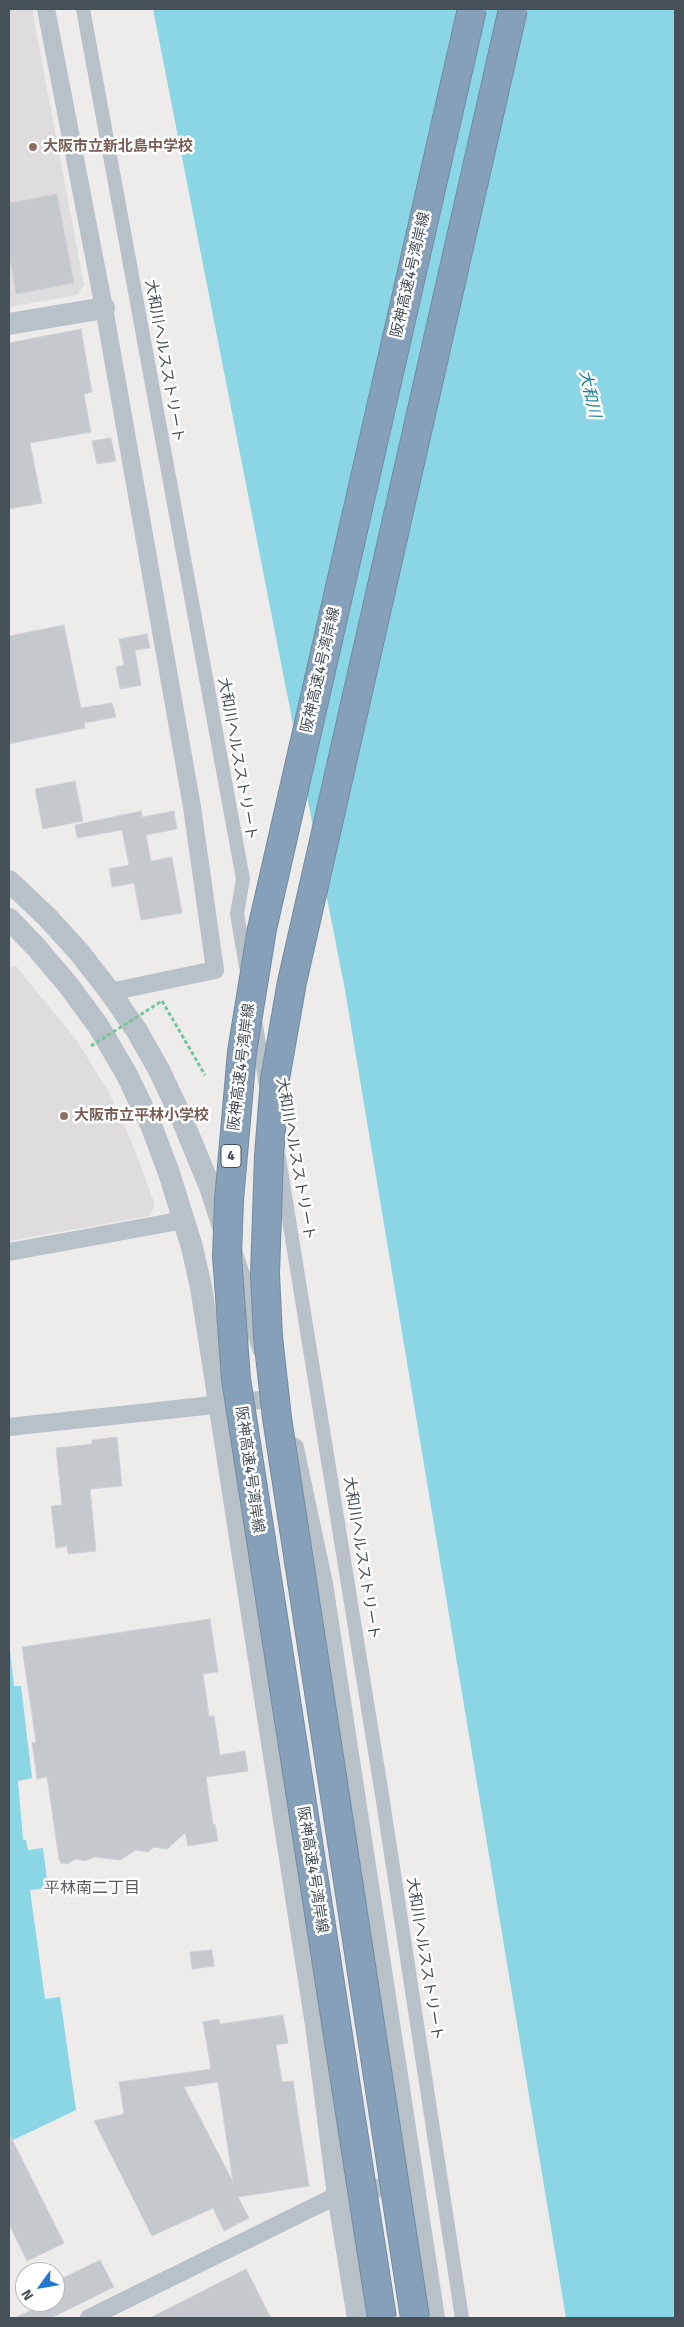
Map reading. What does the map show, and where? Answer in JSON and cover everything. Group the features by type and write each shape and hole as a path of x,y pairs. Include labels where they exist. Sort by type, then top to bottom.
{"highway":[{"name":"阪神高速4号湾岸線","path":"382,2318 236,1379 227,1256 229,1200 242,1052 262,929 472,9"},
{"path":"415,2318 276,1418 268,1337 266,1292 268,1173 275,1078 292,982 513,9"}],"street":[{"path":"46,9 104,308 192,807 215,970 110,992"},
{"name":"大和川ヘルスストリート","path":"83,9 243,879 237,914 308,1328 462,2318"},
{"path":"9,324 104,308"},
{"path":"9,881 47,917 79,952 110,992 137,1032 179,1112 210,1187 279,1398 298,1468 322,1584 434,2318"},
{"path":"9,919 70,986 99,1027 127,1075 151,1125 184,1220 201,1287 316,2025 338,2196 358,2318"},
{"path":"9,1252 184,1220"},
{"path":"9,1427 279,1398"},
{"path":"89,2318 338,2196 413,2182"}],"path":[{"path":"91,1046 162,1001 205,1075"}],"shaded area":[{"name":"大阪市立新北島中学校","path":"9,9 32,9 84,285 77,295 9,307"},
{"name":"大阪市立平林小学校","path":"16,966 77,1041 108,1091 131,1140 155,1205 149,1216 9,1241 9,967"}],"water":[{"name":"大和川","path":"153,9 675,9 675,2318 566,2318 345,990"},
{"path":"9,1641 14,1686 21,1686 32,1778 18,1781 23,1840 26,1840 28,1850 43,1848 48,1888 30,1890 45,1999 60,1997 76,2110 9,2142"}],"building":[{"path":"57,194 74,283 16,294 9,253 9,203"},
{"path":"81,329 92,392 84,394 91,432 30,443 42,503 9,509 9,343"},
{"path":"111,438 116,461 97,464 92,441"},
{"path":"64,625 81,708 112,703 116,717 84,723 85,728 9,744 9,636"},
{"path":"147,634 150,648 135,650 141,685 120,689 116,667 124,665 119,639"},
{"path":"75,781 83,821 43,829 35,789"},
{"path":"141,811 142,817 174,811 177,829 146,835 151,861 172,857 182,913 141,920 134,883 112,887 109,869 129,865 122,830 77,838 75,825"},
{"path":"117,1437 122,1486 90,1489 96,1551 68,1554 67,1546 56,1548 51,1506 62,1505 56,1448 92,1444 92,1440"},
{"path":"210,1619 218,1672 203,1674 209,1716 214,1716 220,1755 245,1751 248,1771 206,1777 213,1825 215,1824 218,1841 188,1846 185,1833 167,1849 154,1847 148,1852 136,1850 120,1860 95,1857 85,1861 75,1859 68,1864 61,1863 47,1777 37,1779 32,1743 36,1742 22,1647"},
{"path":"212,1950 214,1966 192,1969 190,1952"},
{"path":"283,2015 288,2043 276,2045 282,2082 293,2081 309,2186 238,2197 249,2218 224,2231 213,2208 152,2236 94,2121 124,2114 119,2082 211,2069 203,2022 219,2019 220,2024","holes":["218,2082 233,2182 184,2087"]},
{"path":"9,2133 64,2243 27,2261 9,2224"},
{"path":"100,2260 114,2287 65,2311 65,2277"},
{"path":"246,2269 271,2318 150,2318"},
{"path":"27,2312 63,2312 51,2318 15,2318"}],"place":[{"name":"大阪市立新北島中学校","path":"33,147"},
{"name":"大阪市立平林小学校","path":"64,1116"}],"district":[{"name":"平林南二丁目","path":"92,1889"}]}
